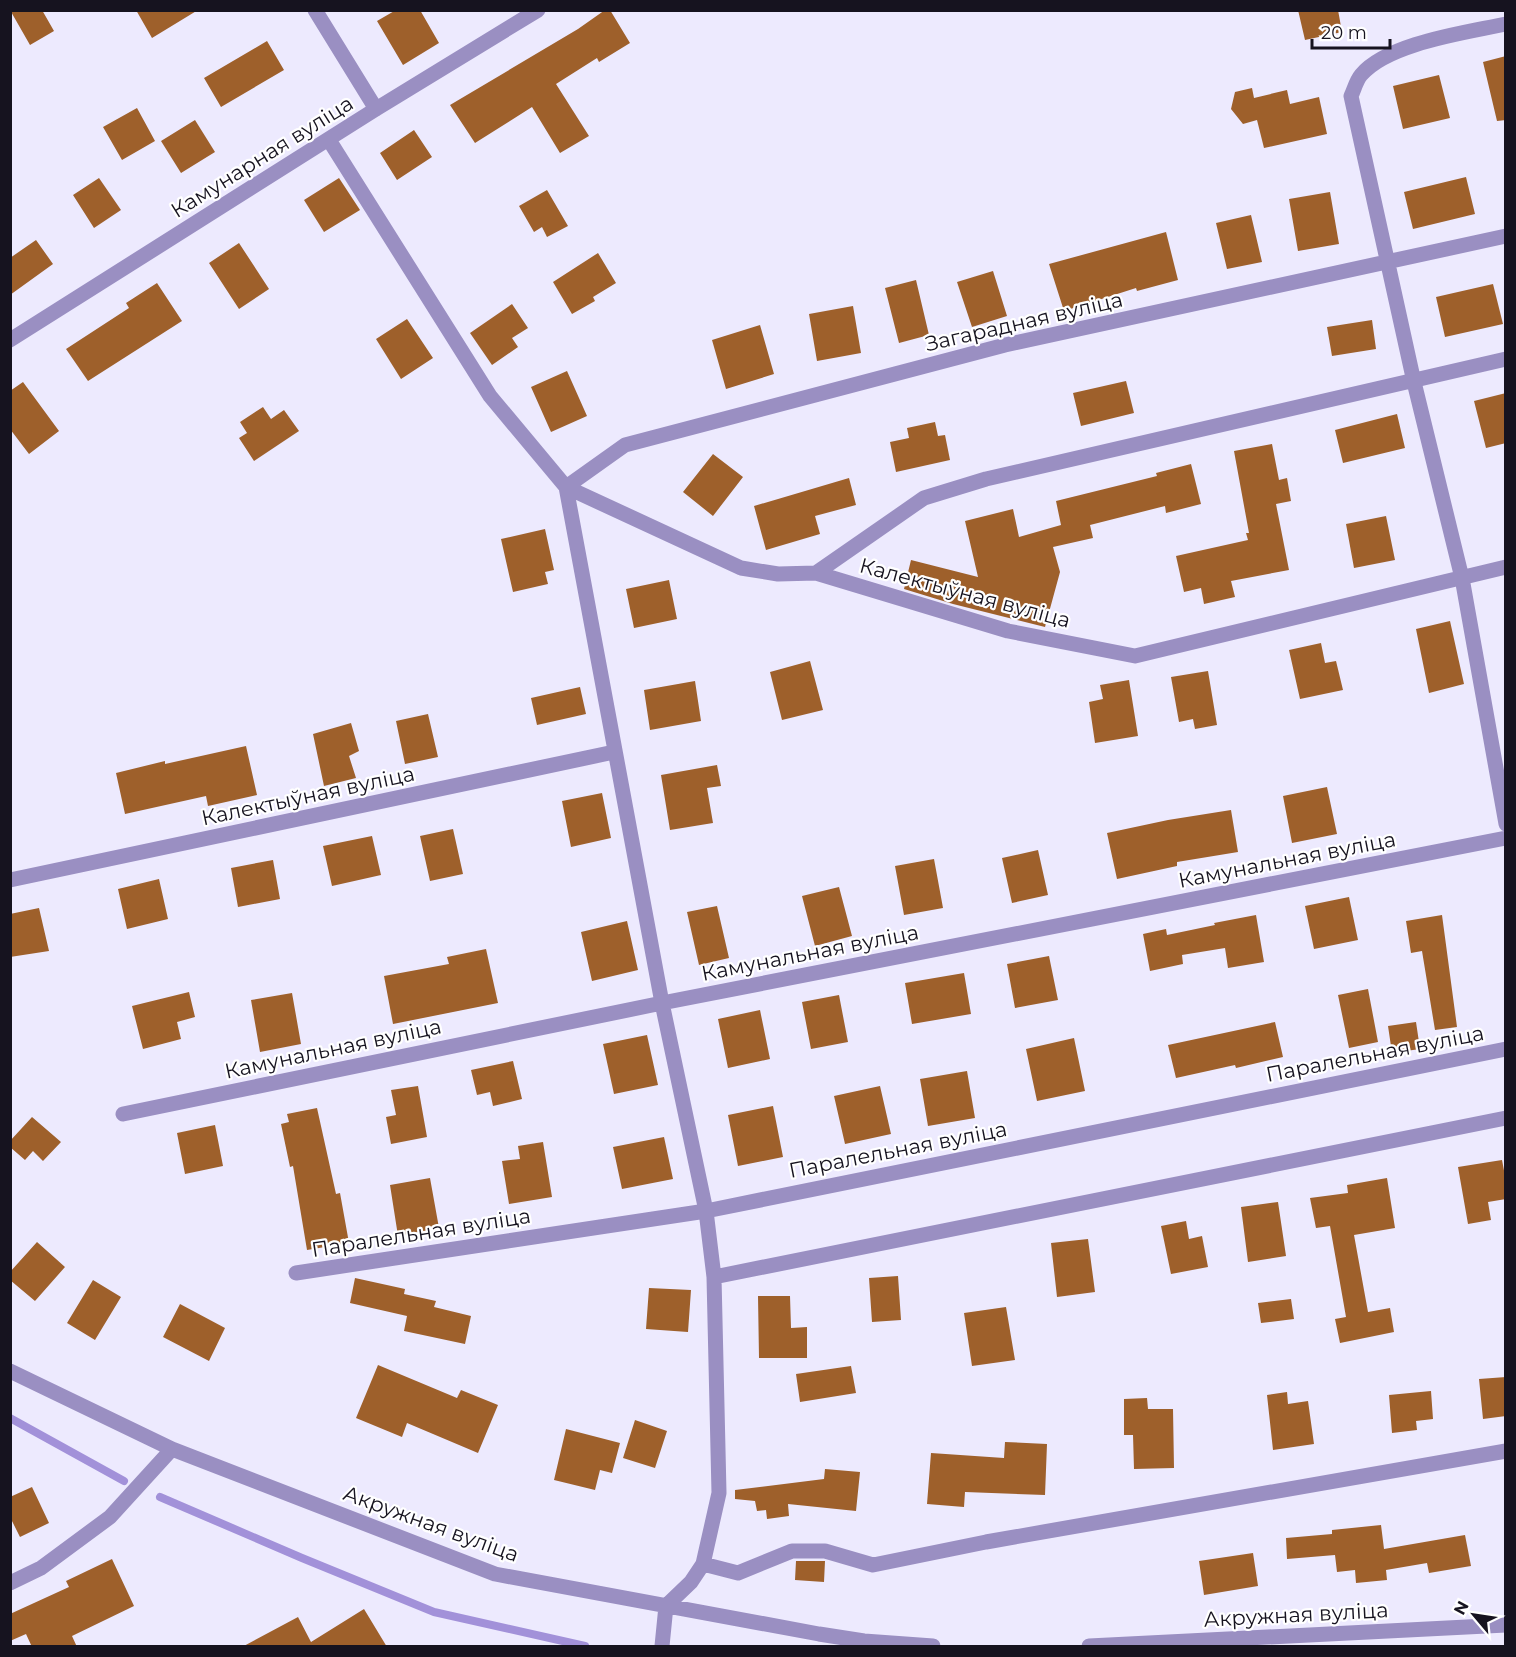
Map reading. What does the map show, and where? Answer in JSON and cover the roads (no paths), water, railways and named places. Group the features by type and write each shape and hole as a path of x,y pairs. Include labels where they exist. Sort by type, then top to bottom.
{"street":[{"path":"315,10 376,109"},
{"name":"Камунарная вуліца","path":"10,340 376,109 538,10"},
{"path":"1506,24 1399,49 1375,62 1359,76 1351,96 1414,382 1462,578 1506,824"},
{"path":"329,140 490,396 566,487 662,1004 706,1211 714,1277 719,1493 703,1564 691,1582 666,1606 662,1647"},
{"name":"Загарадная вуліца","path":"566,487 625,445 1005,345 1506,236"},
{"path":"816,573 924,498 986,479 1506,359"},
{"name":"Калектыўная вуліца","path":"566,487 741,568 778,574 816,573 1008,631 1135,656 1506,567"},
{"name":"Калектыўная вуліца","path":"10,880 614,752"},
{"name":"Камунальная вуліца","path":"123,1114 662,1004 1506,838"},
{"name":"Паралельная вуліца","path":"296,1273 706,1211 1506,1049"},
{"path":"714,1277 1506,1118"},
{"name":"Акружная вуліца","path":"10,1371 172,1449 495,1574 864,1641 933,1647"},
{"path":"10,1583 41,1568 110,1517 172,1449"},
{"path":"703,1564 738,1573 792,1551 825,1551 873,1565 986,1542 1506,1451"},
{"name":"Акружная вуліца","path":"1089,1647 1314,1641 1506,1625"}],"waterway":[{"path":"10,1418 124,1481"},
{"path":"160,1497 434,1612 585,1646"}]}
